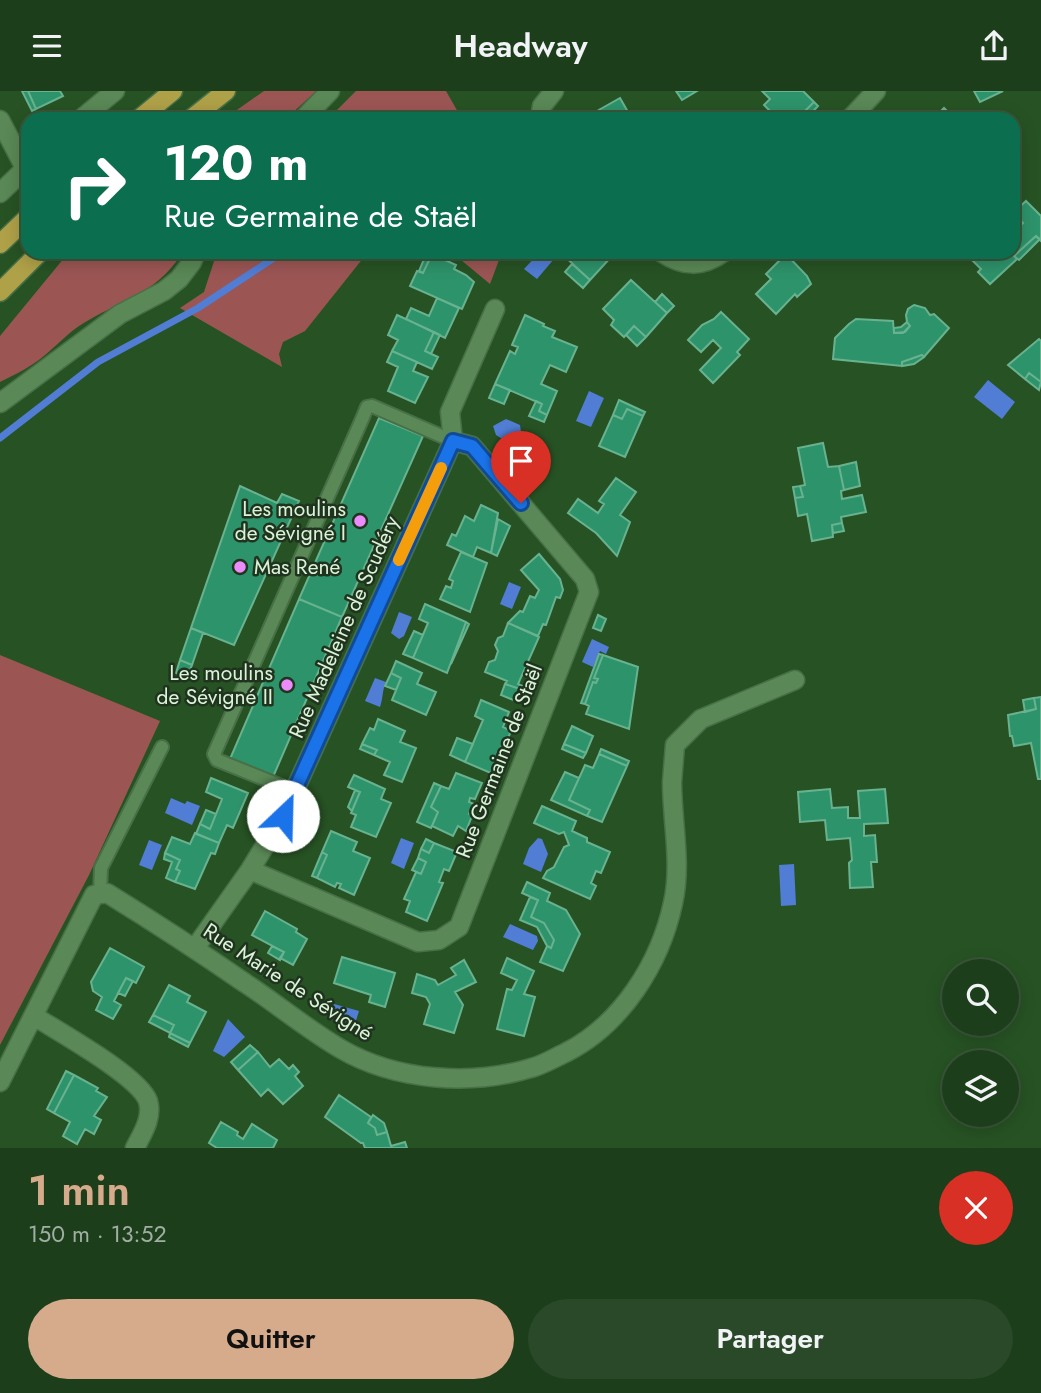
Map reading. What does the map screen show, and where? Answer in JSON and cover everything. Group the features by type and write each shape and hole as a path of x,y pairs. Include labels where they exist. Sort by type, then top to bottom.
{"main road":[{"path":"148,112 173,91"},
{"path":"200,112 226,91"},
{"path":"0,244 21,224"},
{"path":"0,292 33,259"}],"street":[{"path":"90,112 115,91"},
{"path":"310,112 330,91"},
{"path":"541,112 541,106 554,91"},
{"path":"855,112 871,92"},
{"path":"0,120 21,157"},
{"path":"0,193 21,173"},
{"path":"0,403 120,314 164,291 179,279 193,259"},
{"path":"673,259 680,263 702,264 711,259"},
{"name":"Rue Madeleine de Scudéry","path":"195,948 250,870 283,816 453,441 450,412 495,309"},
{"name":"Rue Germaine de Staël","path":"250,870 418,942 439,940 459,927 589,592 585,579 472,446 453,441"},
{"name":"Rue Marie de Sévigné","path":"100,893 107,894 195,948 342,1049 374,1063 411,1074 457,1078 493,1077 533,1068 599,1032 624,1005 662,941 673,902 676,861 672,782 675,745 701,719 795,680"},
{"path":"0,1082 94,895 100,893"},
{"path":"34,1016 132,1080 148,1101 148,1122 135,1148"}],"lane":[{"path":"294,791 217,760 214,754 363,417 368,407 372,406 453,441"},
{"path":"100,893 101,869 162,747"}],"shaded area":[{"path":"264,91 316,91 294,112 234,112"},
{"path":"356,91 446,91 458,112 335,112"},
{"path":"63,259 178,259 149,288 79,326 39,360 0,382 0,336"},
{"path":"215,259 362,259 305,331 283,342 279,354 282,367 180,308 204,292"},
{"path":"459,259 499,260 490,284"},
{"path":"0,655 160,721 89,875 0,1045"}],"water":[{"path":"533,259 554,259 537,279 524,269"},
{"path":"988,380 1015,402 1002,419 974,397"},
{"path":"589,391 604,398 591,427 576,421"},
{"path":"506,419 520,425 522,439 509,443 496,435 493,426"},
{"path":"509,582 521,587 512,609 500,604"},
{"path":"399,612 412,617 404,636 399,639 391,633"},
{"path":"592,639 609,647 606,654 600,651 593,667 582,662"},
{"path":"375,678 386,682 380,707 365,701"},
{"path":"171,798 200,806 192,825 165,813"},
{"path":"401,838 414,843 404,869 391,863"},
{"path":"538,838 542,839 548,854 541,872 523,864 529,848"},
{"path":"149,840 162,845 152,870 139,865"},
{"path":"794,864 796,905 781,906 779,865"},
{"path":"510,924 537,936 538,941 533,950 503,937"},
{"path":"334,1004 359,1011 355,1024 330,1017"},
{"path":"228,1019 245,1037 224,1057 213,1051"}],"building":[{"path":"22,91 28,91 36,109 32,111"},
{"path":"28,91 60,91 63,96 36,109"},
{"path":"676,91 697,91 682,100"},
{"path":"762,91 803,91 814,102 804,112 771,112 764,105 770,99"},
{"path":"974,91 1003,91 980,102"},
{"path":"620,98 628,112 595,112"},
{"path":"814,102 818,106 812,112 804,112"},
{"path":"1026,201 1041,216 1041,241 1036,236 1020,251 1020,226 1023,223 1020,220 1020,207"},
{"path":"1036,236 1040,239 1020,259 1020,251"},
{"path":"424,259 430,259 423,273 419,271"},
{"path":"430,259 443,259 456,265 454,269 474,282 462,309 410,286 417,271 423,273"},
{"path":"568,259 609,259 590,280"},
{"path":"781,259 791,259 811,284 797,297 795,294 776,314 756,294 771,279 766,274"},
{"path":"971,259 1017,259 990,284 978,272 981,269"},
{"path":"572,264 590,280 583,288 565,272"},
{"path":"631,280 667,313 646,337 634,326 624,337 611,325 614,320 603,309"},
{"path":"662,294 674,306 667,313 655,302"},
{"path":"437,298 459,308 445,338 406,319 411,308 429,316"},
{"path":"914,305 925,308 930,315 934,314 949,328 924,357 922,355 902,362 902,366 833,359 835,338 856,319 893,321 894,333 903,333 910,326 906,315 908,309"},
{"path":"721,312 749,339 737,352 740,355 713,383 700,370 721,348 713,340 701,352 688,340 702,325"},
{"path":"397,315 434,332 425,351 438,357 432,369 392,351 398,340 388,335"},
{"path":"525,315 555,331 552,337 577,347 566,372 550,365 541,384 557,391 547,415 539,411 542,404 495,384 510,351 515,354 518,347 512,345"},
{"path":"907,322 910,326 905,332 894,333 894,328"},
{"path":"634,326 646,337 637,346 626,335"},
{"path":"434,332 440,335 431,354 425,351"},
{"path":"1039,339 1041,382 1029,373 1025,379 1008,365"},
{"path":"392,351 417,362 413,371 428,377 415,403 388,391 398,367 387,362"},
{"path":"922,355 924,357 914,364 902,366 902,362"},
{"path":"1029,373 1041,382 1039,390 1025,379"},
{"path":"495,384 510,390 504,404 489,398"},
{"path":"619,400 645,412 643,416 627,409 622,419 613,415"},
{"path":"536,401 542,404 539,411 547,415 544,422 529,416"},
{"path":"627,409 643,416 625,457 599,446 613,415 622,419"},
{"name":"Les moulins de Sévigné I","path":"379,418 423,436 342,617 299,599"},
{"path":"823,443 828,467 839,466 844,490 841,491 842,499 862,495 866,512 841,517 842,523 832,525 833,537 812,541 807,514 798,516 795,498 803,497 800,486 805,485 798,448"},
{"path":"856,462 860,486 844,490 839,466"},
{"path":"616,478 636,492 620,515 630,522 617,556 596,533 568,513 578,499 598,513 604,504 599,501"},
{"name":"Mas René","path":"240,486 277,503 282,494 299,501 234,645 191,628"},
{"path":"800,486 803,497 795,498 793,487"},
{"path":"481,505 498,513 491,553 477,547 473,557 447,545 452,534 456,536 465,516 474,521"},
{"path":"498,519 510,526 497,556 491,553"},
{"path":"842,523 844,531 833,533 832,525"},
{"path":"461,552 487,563 470,612 440,599 446,586 451,588 453,581 449,579"},
{"path":"539,554 560,579 563,590 560,598 556,597 546,625 543,624 538,636 508,623 520,611 523,612 530,596 535,598 539,590 521,570"},
{"name":"Les moulins de Sévigné II","path":"299,599 342,617 273,777 230,759"},
{"path":"425,604 466,622 447,673 413,658 428,623 419,619"},
{"path":"598,615 606,619 601,631 593,628"},
{"path":"466,622 469,624 451,664"},
{"path":"508,623 539,637 518,684 522,686 520,689 485,672 489,662 495,660 498,651 495,645 498,638 503,636"},
{"path":"191,628 203,633 192,665 180,660"},
{"path":"414,631 423,635 413,658 403,654"},
{"path":"599,654 603,655 594,678 598,679 596,683 593,682 585,704 581,703"},
{"path":"603,655 638,667 629,729 586,714 589,706 585,704 593,682 596,683 598,679 594,678"},
{"path":"180,660 192,665 187,677 176,673"},
{"path":"396,661 422,673 417,684 436,692 426,715 392,700 401,678 391,673"},
{"path":"391,673 401,678 396,690 385,686"},
{"path":"505,684 520,689 516,701 501,695"},
{"path":"1041,697 1041,779 1038,779 1031,743 1014,746 1008,715 1036,709 1034,698"},
{"path":"1034,698 1036,709 1025,712 1023,700"},
{"path":"481,700 509,712 503,727 511,731 493,774 465,762 483,720 475,716"},
{"path":"378,719 405,731 400,742 416,748 402,782 384,775 390,762 374,755 377,750 362,744 370,728 374,730"},
{"path":"572,726 593,736 586,753 564,744"},
{"path":"457,738 473,744 465,762 450,755"},
{"path":"362,744 377,750 374,755 360,749"},
{"path":"564,744 586,753 583,758 562,749"},
{"path":"601,749 629,761 627,766 599,754"},
{"path":"599,754 627,766 602,822 587,816 590,810 569,800 585,765 593,768"},
{"path":"565,772 579,778 569,800 590,810 587,816 551,800"},
{"path":"456,773 482,783 475,799 470,798 469,802 474,804 466,831 458,826 453,836 432,826 438,812 431,807 441,786 449,789"},
{"path":"354,775 385,789 381,799 391,803 376,837 351,827 356,815 351,813 360,792 348,787"},
{"path":"211,778 248,793 233,828 227,825 219,843 196,834 200,824 210,829 222,799 206,792"},
{"path":"434,783 441,786 431,807 438,812 431,828 417,822"},
{"path":"830,789 832,808 848,807 848,818 860,818 858,791 885,789 888,823 864,824 864,836 875,835 877,862 871,862 873,887 850,888 850,838 827,840 825,820 800,822 798,792"},
{"path":"355,790 360,792 352,811 348,807"},
{"path":"542,806 576,821 572,831 587,838 587,842 610,852 601,873 596,871 591,883 596,886 590,899 543,878 547,871 554,867 564,847 569,845 564,832 559,834 534,823"},
{"path":"206,810 216,814 210,829 200,824"},
{"path":"331,831 357,842 353,851 370,858 354,895 339,888 341,884 337,883 335,887 317,878 327,855 322,852"},
{"path":"195,833 219,843 215,854 211,853 195,889 175,882 180,871 176,869 180,860 165,853 172,837 190,844"},
{"path":"426,839 434,843 429,853 421,849"},
{"path":"434,843 457,852 449,871 444,869 439,882 443,883 427,921 406,912 410,901 404,899 416,872 421,874 426,862 418,858 421,849 429,853"},
{"path":"322,852 327,855 317,878 312,876"},
{"path":"165,853 180,860 176,869 180,871 175,882 166,878 172,862 164,859"},
{"path":"418,858 426,862 421,874 412,870"},
{"path":"527,882 550,893 547,901 566,910 580,934 563,971 540,962 547,946 551,948 554,940 544,923 531,917 538,900 522,893"},
{"path":"530,897 538,900 531,917 544,923 554,940 551,948 547,946 537,927 520,920"},
{"path":"265,911 297,929 296,932 307,939 293,965 280,958 284,952 252,935"},
{"path":"272,946 284,952 280,960 268,953"},
{"path":"110,948 144,967 136,983 126,978 114,1001 121,1005 113,1019 96,1010 102,997 93,991 91,982"},
{"path":"342,957 395,973 385,1007 369,1002 371,995 334,983"},
{"path":"507,958 534,971 524,994 535,997 524,1036 497,1029 507,989 512,990 517,980 501,973"},
{"path":"464,960 476,982 455,992 463,1005 454,1033 424,1024 430,1004 426,997 412,993 417,974 435,980 438,985 456,975 451,968"},
{"path":"126,978 133,981 125,996 118,993"},
{"path":"169,985 190,996 187,1002 206,1012 190,1043 170,1033 174,1025 153,1015"},
{"path":"153,1015 174,1025 170,1033 149,1022"},
{"path":"170,1033 190,1043 188,1047 169,1037"},
{"path":"250,1045 258,1052 238,1070 231,1062"},
{"path":"258,1052 270,1067 279,1059 289,1069 293,1065 299,1072 295,1076 303,1086 283,1104 268,1089 261,1096 238,1070"},
{"path":"66,1071 74,1075 54,1113 47,1109"},
{"path":"74,1075 98,1088 96,1091 107,1097 94,1116 101,1120 94,1134 85,1129 77,1144 63,1136 70,1122 54,1113"},
{"path":"339,1095 371,1117 368,1123 375,1128 377,1135 387,1132 391,1146 405,1142 407,1148 365,1148 363,1143 325,1117"},
{"path":"373,1115 384,1123 387,1132 377,1135 375,1128 368,1123"},
{"path":"221,1122 238,1132 237,1135 243,1139 252,1124 277,1140 273,1148 217,1148 209,1143"}],"waterway":[{"path":"0,438 98,362 198,308 272,259"}],"slow traffic":[{"path":"399,560 441,468"}],"place":[{"name":"Les moulins de Sévigné I","path":"360,521"},
{"name":"Mas René","path":"240,567"},
{"name":"Les moulins de Sévigné II","path":"287,685"}],"route":[{"path":"283,816 453,441 472,446 521,503"}]}
